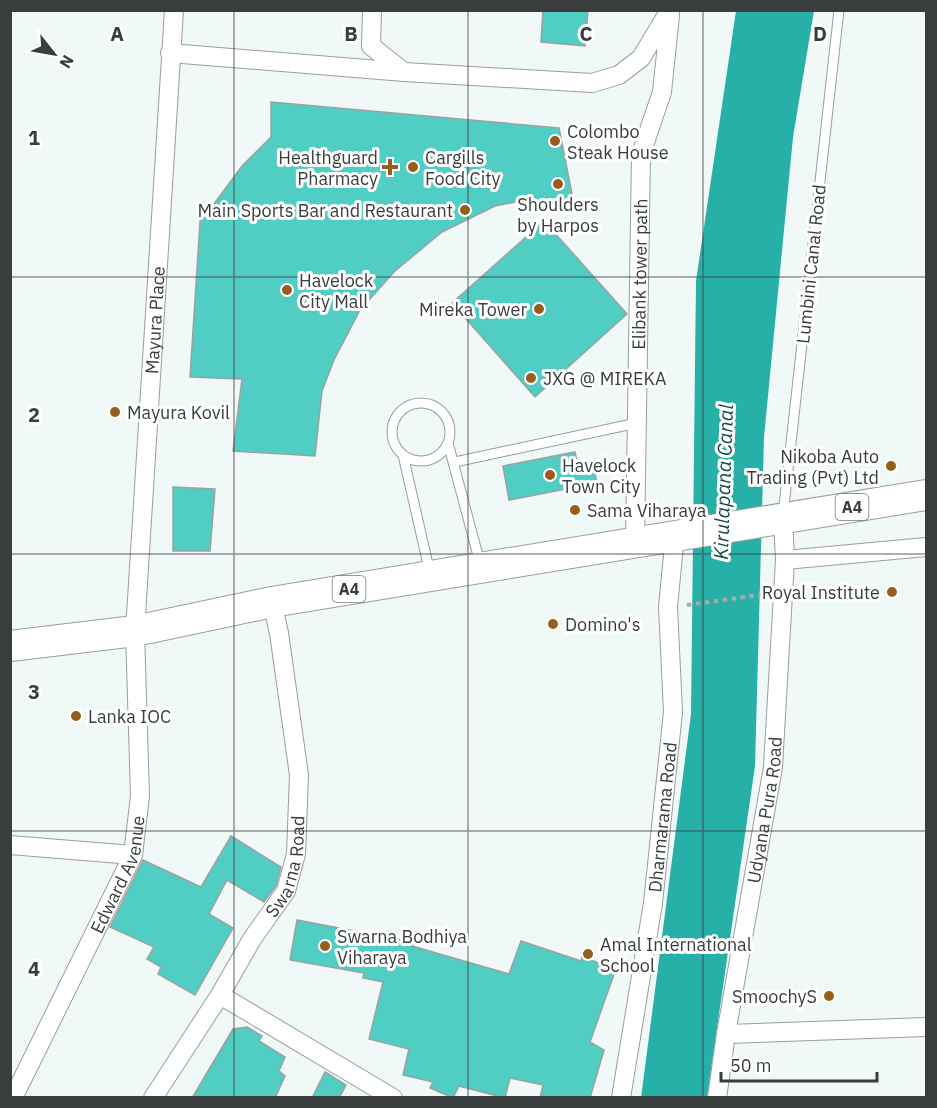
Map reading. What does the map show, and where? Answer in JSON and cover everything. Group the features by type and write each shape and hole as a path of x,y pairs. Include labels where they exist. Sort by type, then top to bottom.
{"highway":[{"name":"A4","path":"10,646 135,631 272,602 927,495"}],"street":[{"name":"Mayura Place","path":"135,631 174,10"},
{"path":"372,10 371,46 404,72"},
{"path":"170,52 404,72 592,83 620,75 641,58 670,10"},
{"name":"Elibank tower path","path":"634,542 641,154 662,92 670,10"},
{"name":"Udyana Pura Road","path":"717,1098 726,1034 773,767 785,560 781,519"},
{"name":"Dharmarama Road","path":"621,1098 653,903 673,712 668,607 682,534"},
{"path":"785,560 927,547"},
{"name":"Swarna Road","path":"153,1098 220,995 252,939 286,891 296,854 299,775 279,633 272,602"},
{"name":"Edward Avenue","path":"13,1098 133,855 140,796 135,631"},
{"path":"10,844 133,855"},
{"path":"220,995 393,1098"},
{"path":"726,1034 927,1027"}],"lane":[{"name":"Lumbini Canal Road","path":"781,519 839,10"},
{"path":"431,575 403,455 395,444 393,425 397,416 412,404 422,403 440,409 449,425 448,443 455,462 481,567"},
{"path":"455,462 637,423"},
{"path":"403,455 417,460 426,460 442,452 448,443"}],"path":[{"path":"681,605 770,594"}],"water":[{"name":"Kirulapana Canal","path":"736,11 814,11 793,137 764,437 755,766 707,1097 641,1098 691,714 696,281"}],"building":[{"path":"543,10 588,10 585,46 541,42"},
{"name":"Havelock City Mall","path":"271,102 559,128 575,209 525,200 495,206 442,232 395,271 360,310 334,360 322,391 315,456 233,451 242,379 190,377 201,207 211,208 242,166 271,137"},
{"name":"Mireka Tower","path":"544,221 627,314 535,397 452,303"},
{"name":"Havelock Town City","path":"575,452 578,467 593,464 597,483 509,500 503,466"},
{"path":"173,487 215,489 210,551 173,551"},
{"path":"231,836 281,867 276,886 264,902 227,880 209,914 233,928 195,995 158,974 161,967 147,959 154,947 110,927 143,860 201,887"},
{"path":"297,920 413,942 412,946 509,974 521,941 581,961 582,957 616,969 590,1042 604,1050 590,1098 540,1098 543,1085 510,1078 505,1098 459,1086 453,1098 430,1088 433,1082 403,1075 409,1049 369,1039 383,982 363,978 364,973 290,960"},
{"path":"247,1027 262,1036 259,1041 285,1057 279,1071 285,1076 275,1098 192,1098 233,1029"},
{"path":"325,1072 346,1085 339,1098 312,1098"}],"place":[{"name":"Colombo Steak House","path":"555,141"},
{"name":"Healthguard Pharmacy","path":"390,167"},
{"name":"Cargills Food City","path":"413,167"},
{"name":"Shoulders by Harpos","path":"558,184"},
{"name":"Main Sports Bar and Restaurant","path":"465,210"},
{"name":"Havelock City Mall","path":"287,290"},
{"name":"Mireka Tower","path":"539,309"},
{"name":"JXG @ MIREKA","path":"531,378"},
{"name":"Mayura Kovil","path":"115,412"},
{"name":"Nikoba Auto Trading (Pvt) Ltd","path":"891,466"},
{"name":"Havelock Town City","path":"550,475"},
{"name":"Sama Viharaya","path":"575,510"},
{"name":"Royal Institute","path":"892,592"},
{"name":"Domino's","path":"553,624"},
{"name":"Lanka IOC","path":"76,716"},
{"name":"Swarna Bodhiya Viharaya","path":"325,946"},
{"name":"Amal International School","path":"588,954"},
{"name":"SmoochyS","path":"829,996"}]}
